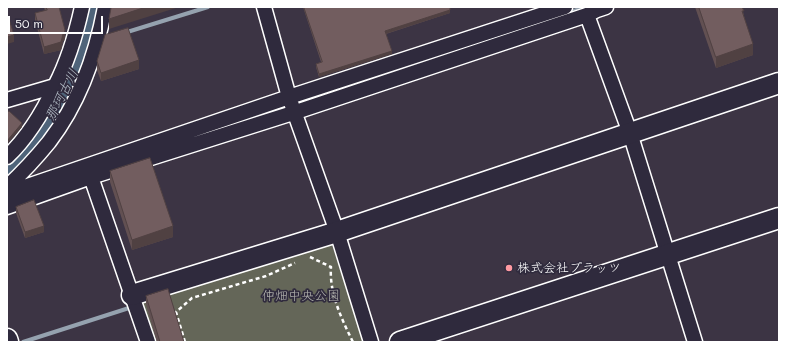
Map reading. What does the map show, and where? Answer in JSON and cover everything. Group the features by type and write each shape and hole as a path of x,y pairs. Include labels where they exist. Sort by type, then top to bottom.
{"street":[{"path":"7,157 31,129 46,105 60,76 73,43 82,7"},
{"path":"7,187 49,142 68,113 94,52 105,7"},
{"path":"264,7 289,97 296,112 337,232 371,342"},
{"path":"7,207 88,172 289,97 565,7"},
{"path":"7,193 88,172 296,112 597,10 630,133 695,342"},
{"path":"132,295 337,232 779,83"},
{"path":"7,100 55,86"},
{"path":"88,172 148,342"},
{"path":"400,342 779,218"}],"path":[{"path":"309,257 331,267 330,279 336,300 353,342"},
{"path":"185,342 176,312 192,298 266,276 302,260"}],"green space":[{"name":"仲畑中央公園","path":"330,239 364,342 155,342 141,300"}],"water":[{"name":"那珂古川","path":"85,7 101,7 85,67 47,140 7,182 7,162 34,131"}],"building":[{"path":"46,7 59,7 65,30 61,42 44,47 35,13 47,10"},
{"path":"146,7 109,19 111,8"},
{"path":"304,7 450,7 450,10 385,31 392,51 319,74 316,64 322,62"},
{"path":"699,7 742,7 753,44 716,57"},
{"path":"9,19 14,35 7,37 7,20"},
{"path":"128,28 139,60 101,73 97,61 105,35"},
{"path":"9,111 22,123 7,141 7,113"},
{"path":"150,158 173,226 132,240 110,171"},
{"path":"34,200 44,226 25,232 16,207"},
{"path":"168,289 184,342 160,342 146,296"}],"waterway":[{"path":"124,33 208,7"},
{"path":"565,14 585,7"},
{"path":"185,140 461,48"},
{"path":"23,342 129,308"}],"place":[{"name":"株式会社プラッツ","path":"509,268"}]}
